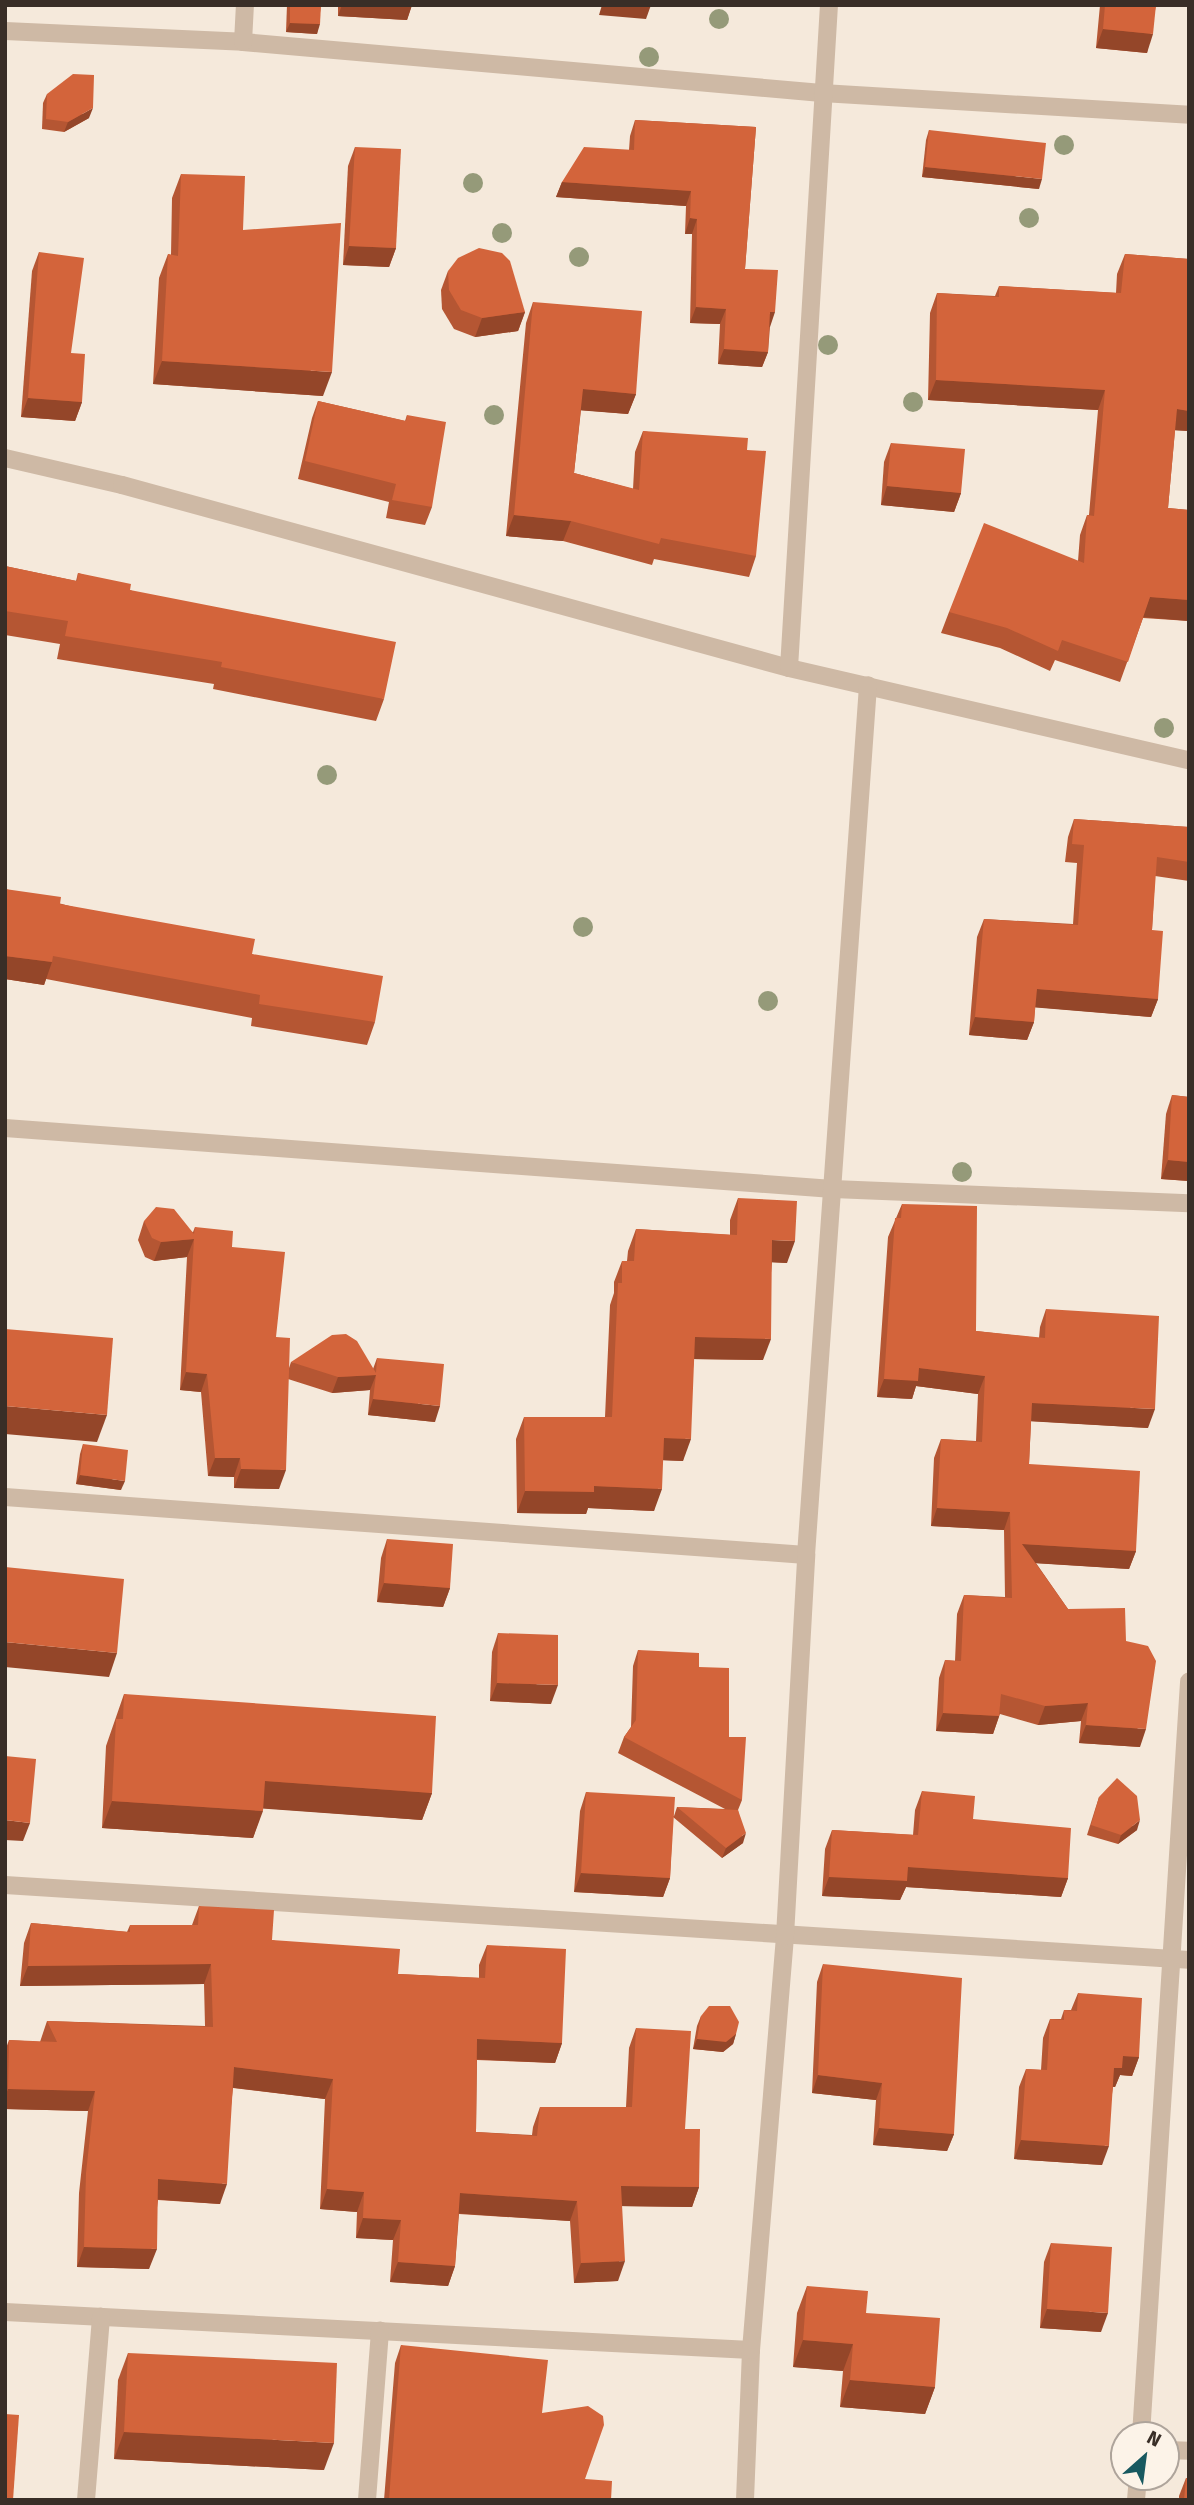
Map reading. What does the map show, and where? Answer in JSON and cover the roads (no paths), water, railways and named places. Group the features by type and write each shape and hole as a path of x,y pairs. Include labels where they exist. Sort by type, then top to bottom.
{"street":[{"path":"243,42 245,5"},
{"path":"789,668 829,5"},
{"path":"5,31 243,42 822,93 1189,115"},
{"path":"5,458 122,485 789,668 1189,760"},
{"path":"745,2500 751,2350 785,1936 806,1555 868,685"},
{"path":"5,1128 834,1189 1189,1203"},
{"path":"5,1497 806,1555"},
{"path":"1142,2421 1169,1958 1189,1682"},
{"path":"5,1885 785,1936 1189,1959"},
{"path":"5,2312 751,2350"},
{"path":"86,2500 101,2317"},
{"path":"367,2500 380,2330"}]}
